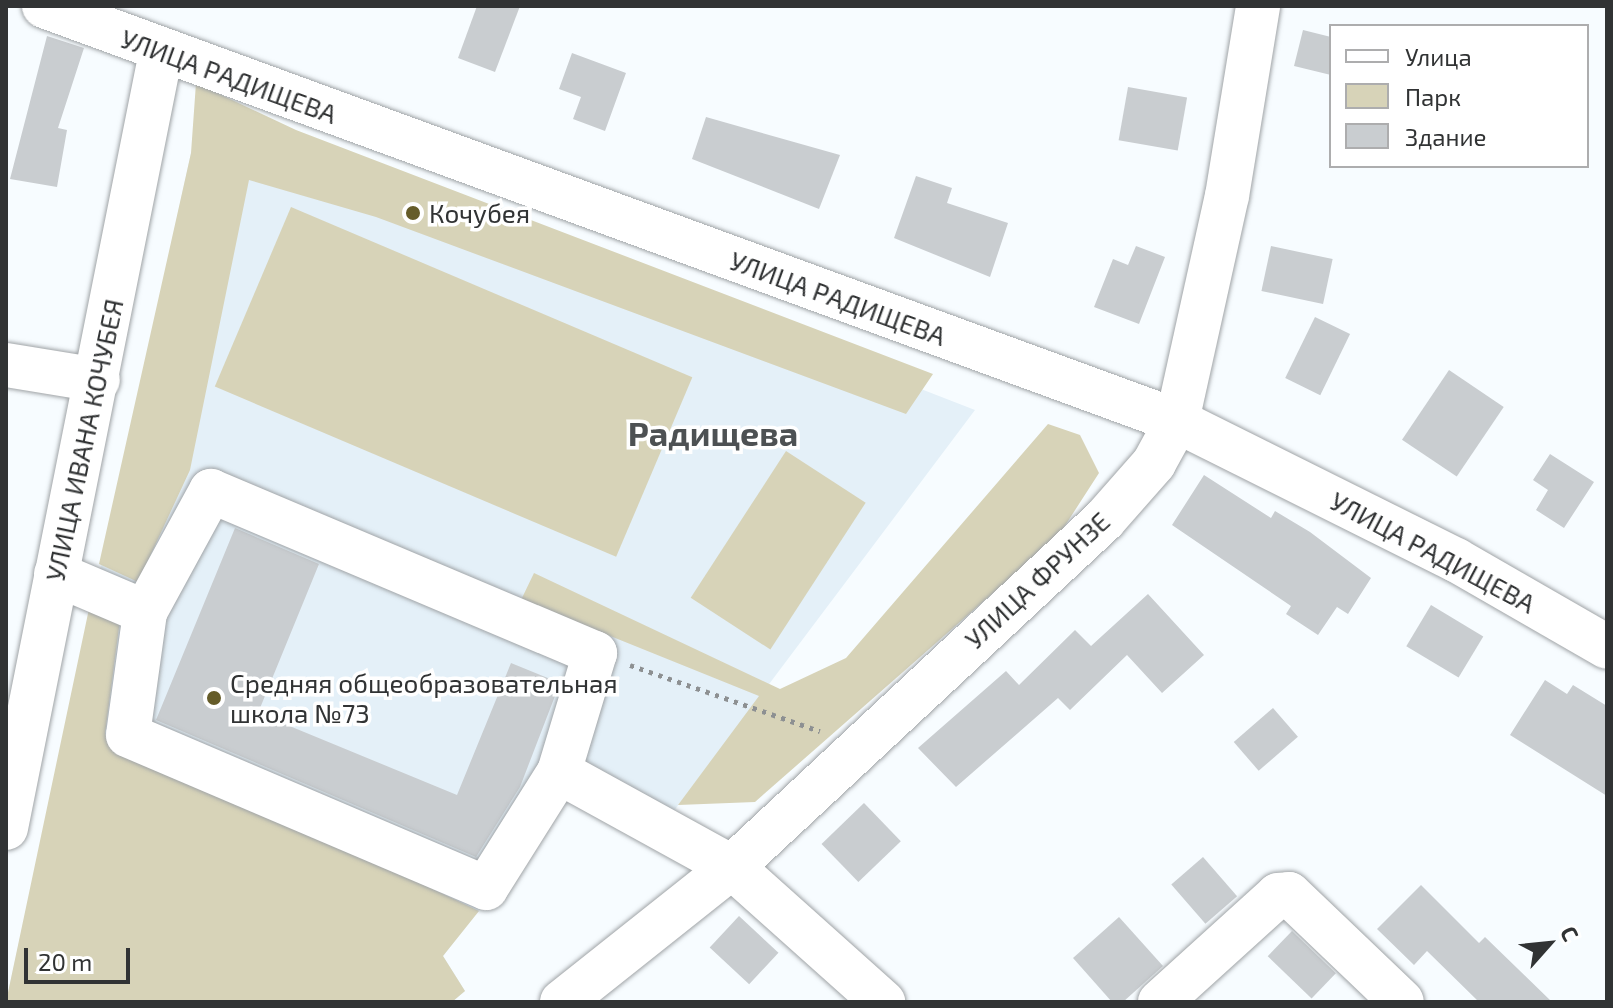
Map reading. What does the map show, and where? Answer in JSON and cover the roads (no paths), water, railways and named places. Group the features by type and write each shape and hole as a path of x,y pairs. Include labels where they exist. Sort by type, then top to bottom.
{"street":[{"name":"УЛИЦА РАДИЩЕВА","path":"44,6 161,52 1177,421 1456,560 1607,647"},
{"name":"УЛИЦА ФРУНЗЕ","path":"562,1002 732,867 859,745 1104,520 1154,463 1177,421 1227,196 1258,6"},
{"name":"УЛИЦА ИВАНА КОЧУБЕЯ","path":"6,828 98,380 161,52"},
{"path":"6,365 98,380"},
{"path":"211,491 595,653 559,772 486,888 128,735 145,612 211,491"},
{"path":"56,574 145,612"},
{"path":"559,772 732,867 883,1002"},
{"path":"1160,1002 1278,895 1289,894 1402,1002"}],"place":[{"name":"Кочубея","path":"413,213"},
{"name":"Средняя общеобразовательная школа №73","path":"214,698"}],"district":[{"name":"Радищева","path":"713,433"}]}
